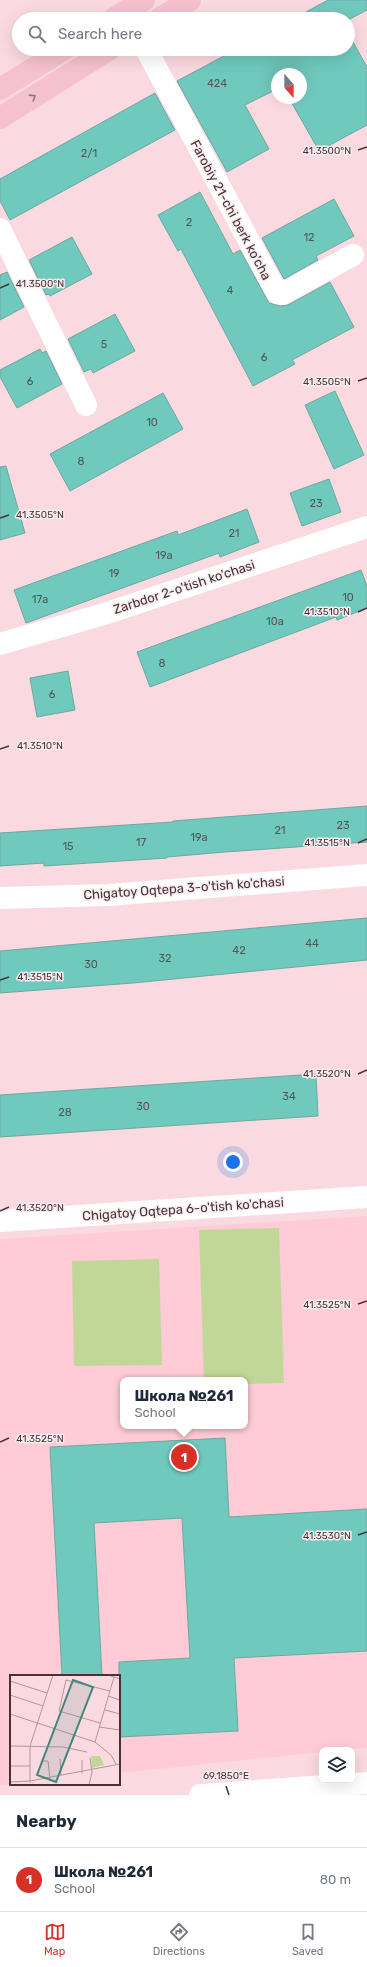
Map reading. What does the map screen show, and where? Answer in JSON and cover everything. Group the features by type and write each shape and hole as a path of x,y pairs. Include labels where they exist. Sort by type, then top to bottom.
{"main road":[{"path":"170,12 190,0"},
{"path":"0,89 53,56"},
{"path":"0,118 99,56"}],"street":[{"name":"Farobiy 21-chi berk ko'cha","path":"150,56 271,285 277,293 282,294 353,255"},
{"path":"0,229 86,404"},
{"name":"Zarbdor 2-o'tish ko'chasi","path":"0,644 104,614 367,527"},
{"name":"Chigatoy Oqtepa 3-o'tish ko'chasi","path":"0,898 108,895 367,876"},
{"name":"Chigatoy Oqtepa 6-o'tish ko'chasi","path":"0,1221 367,1197"},
{"path":"200,1795 367,1783"}],"shaded area":[{"path":"367,1216 367,1748 319,1747 319,1752 120,1773 120,1675 10,1675 10,1784 0,1785 0,1239"}],"green space":[{"path":"279,1228 284,1383 248,1384 248,1377 204,1377 199,1230"},
{"path":"159,1259 162,1365 74,1366 72,1261"}],"building":[{"path":"328,0 367,0 367,10 355,16 355,12 306,12"},
{"path":"355,46 367,67 367,125 319,151 292,104 307,104 307,68 271,68 271,92 245,105 269,149 227,172 177,81 224,56 355,56"},
{"path":"155,93 175,130 10,220 0,201 0,179"},
{"path":"200,192 233,254 240,250 269,303 280,306 288,305 330,282 354,327 292,360 295,364 253,386 181,249 178,251 158,215"},
{"path":"334,199 354,236 316,256 318,260 284,279 262,238"},
{"path":"72,237 92,274 50,296 49,294 46,295 29,260"},
{"path":"7,272 24,307 0,320 0,275"},
{"path":"115,314 135,351 93,373 91,369 84,372 68,339"},
{"path":"40,349 42,353 46,351 62,384 17,408 0,377 0,370"},
{"path":"335,391 364,455 334,469 305,405"},
{"path":"163,393 183,429 70,491 50,454"},
{"path":"6,466 25,533 0,540 0,467"},
{"path":"329,479 341,512 302,526 290,493"},
{"path":"247,509 259,542 220,557 219,553 26,623 14,590 177,531 178,535"},
{"path":"361,570 367,586 367,608 337,620 336,617 150,687 137,652"},
{"path":"68,671 75,710 37,717 30,678"},
{"path":"367,806 367,842 225,852 167,858 44,866 44,863 0,866 0,833 173,822"},
{"path":"367,918 367,960 133,983 0,993 0,951"},
{"path":"316,1074 318,1116 0,1137 0,1095"},
{"path":"225,1438 229,1517 367,1509 367,1651 234,1658 238,1731 120,1737 119,1662 190,1658 182,1518 94,1523 102,1675 62,1675 50,1447"}],"place":[{"name":"Школа №261","path":"184,1457"}]}
